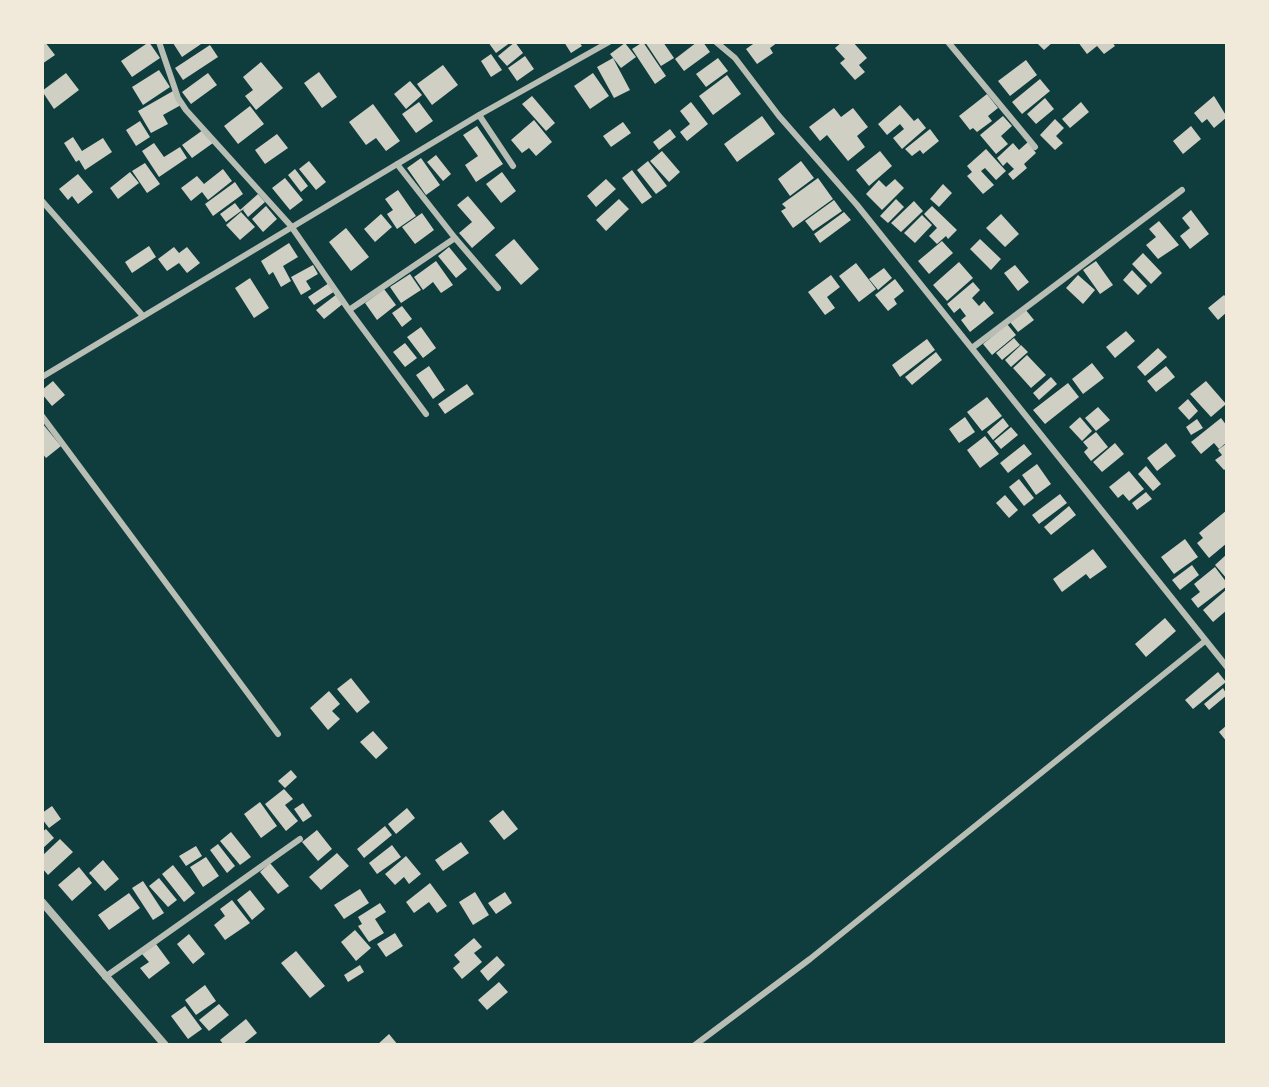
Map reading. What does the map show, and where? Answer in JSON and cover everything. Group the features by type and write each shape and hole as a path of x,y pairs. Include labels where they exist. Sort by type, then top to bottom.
{"street":[{"path":"167,42 160,44 178,98 186,110 291,226 349,310 426,414"},
{"path":"42,377 478,115 609,42"},
{"path":"716,42 735,58 779,116 857,205 1227,667"},
{"path":"948,42 1035,147"},
{"path":"478,115 513,166"},
{"path":"397,164 498,288"},
{"path":"972,348 1182,190"},
{"path":"42,201 143,316"},
{"path":"349,310 455,238"},
{"path":"42,416 279,734"},
{"path":"695,1045 810,959 1205,641"},
{"path":"105,977 300,839"},
{"path":"42,902 165,1045"}],"building":[{"path":"42,42 45,42 55,55 42,64"},
{"path":"149,42 160,58 132,77 121,61"},
{"path":"174,42 204,42 182,57"},
{"path":"488,42 511,42 496,53"},
{"path":"515,42 523,53 507,66 498,56"},
{"path":"564,42 579,42 582,46 571,53"},
{"path":"643,42 666,76 655,84 632,49"},
{"path":"645,42 663,42 674,58 661,66"},
{"path":"697,42 703,42 710,52 684,71 675,59"},
{"path":"756,42 778,42 770,48 773,53 757,64 746,49"},
{"path":"842,42 853,42 867,58 859,65 865,72 855,80 840,63 845,59 835,48"},
{"path":"1036,42 1053,42 1044,50"},
{"path":"1078,42 1112,42 1115,46 1104,54 1097,46 1087,54"},
{"path":"625,43 636,57 621,68 610,54"},
{"path":"210,45 218,57 183,80 175,68"},
{"path":"491,54 502,70 491,77 481,61"},
{"path":"525,56 534,69 517,81 508,68"},
{"path":"613,58 630,90 614,98 597,67"},
{"path":"718,58 728,71 706,87 696,74"},
{"path":"1026,60 1037,75 1010,96 998,81"},
{"path":"261,62 283,88 256,110 245,96 253,90 243,77"},
{"path":"443,65 458,85 432,105 417,84"},
{"path":"159,70 170,87 143,105 132,87"},
{"path":"319,72 337,97 322,108 304,83"},
{"path":"66,73 79,90 54,109 42,91"},
{"path":"208,73 217,85 191,104 182,92"},
{"path":"593,73 609,96 590,109 574,86"},
{"path":"727,75 741,94 713,115 699,96"},
{"path":"1040,79 1050,91 1022,114 1012,102"},
{"path":"410,81 422,95 406,109 394,94"},
{"path":"173,91 181,105 163,115 168,124 151,133 138,111"},
{"path":"987,94 998,108 988,116 992,121 977,132 973,128 970,130 959,116"},
{"path":"532,96 555,123 546,131 522,104"},
{"path":"1214,96 1227,117 1214,128 1207,119 1202,123 1194,113"},
{"path":"1045,98 1054,109 1036,124 1027,114"},
{"path":"419,102 433,121 416,133 402,114"},
{"path":"691,102 708,124 687,141 680,132 690,124 680,111"},
{"path":"1081,102 1089,112 1070,128 1062,119"},
{"path":"373,104 400,141 386,151 376,138 366,145 349,122"},
{"path":"900,105 914,121 918,118 926,128 902,149 893,138 904,129 900,124 887,135 878,124"},
{"path":"250,106 264,124 238,144 224,126"},
{"path":"834,108 841,117 853,108 868,127 857,136 865,147 848,161 827,135 820,141 809,127"},
{"path":"762,116 775,134 737,162 724,144"},
{"path":"1003,116 1012,126 1001,136 1008,144 996,154 980,135"},
{"path":"1055,119 1064,128 1056,136 1063,143 1055,150 1040,135"},
{"path":"534,120 552,142 536,156 529,148 522,153 511,140"},
{"path":"140,121 150,137 136,146 126,130"},
{"path":"623,122 631,133 611,147 603,136"},
{"path":"477,126 503,164 476,182 465,165 478,156 463,135"},
{"path":"1191,126 1201,139 1183,154 1173,141"},
{"path":"670,129 676,137 659,150 653,142"},
{"path":"930,129 939,141 923,154 920,150 912,156 905,149"},
{"path":"203,130 213,143 192,158 182,145"},
{"path":"277,134 288,148 265,164 255,150"},
{"path":"73,137 82,151 103,138 112,152 85,170 79,160 76,162 64,143"},
{"path":"1028,142 1036,153 1024,164 1027,168 1013,180 1008,174 1014,169 1007,162 1003,166 997,158 1013,143 1019,150"},
{"path":"154,143 164,157 180,147 187,158 159,177 142,151"},
{"path":"986,149 1006,171 996,180 985,168 981,171 994,185 983,194 967,176 972,172 967,166"},
{"path":"662,151 680,172 669,182 650,161"},
{"path":"880,151 892,166 869,186 856,170"},
{"path":"436,155 451,174 443,181 427,162"},
{"path":"421,158 440,185 426,195 407,168"},
{"path":"309,161 326,182 316,190 299,169"},
{"path":"648,161 667,186 656,194 637,170"},
{"path":"801,161 814,178 790,196 778,179"},
{"path":"145,163 160,184 147,193 132,171"},
{"path":"223,169 232,181 208,200 202,192 191,201 181,188 197,176 204,184"},
{"path":"295,169 308,186 301,192 288,175"},
{"path":"632,170 652,197 642,204 622,178"},
{"path":"130,172 139,183 118,199 110,188"},
{"path":"502,172 516,191 501,203 486,184"},
{"path":"78,174 93,192 78,204 72,196 68,200 59,189"},
{"path":"285,178 303,200 290,210 272,188"},
{"path":"818,178 833,199 793,228 781,211 786,208 782,204"},
{"path":"606,179 616,189 596,207 587,196"},
{"path":"895,179 904,188 882,210 866,194 879,180 886,187"},
{"path":"235,182 243,194 213,216 205,204"},
{"path":"943,184 952,193 939,207 930,199"},
{"path":"398,190 416,216 397,229 387,214 393,210 385,199"},
{"path":"258,194 265,202 248,217 243,210 245,208 240,210"},
{"path":"468,196 495,228 472,248 459,233 472,222 457,205"},
{"path":"619,199 629,209 606,231 596,220"},
{"path":"896,199 904,207 888,223 880,216"},
{"path":"834,200 842,211 813,231 805,221"},
{"path":"914,201 923,211 901,232 891,223"},
{"path":"235,203 241,211 226,222 220,214"},
{"path":"266,206 277,219 263,232 252,219"},
{"path":"932,206 957,230 948,239 946,236 937,244 929,236 937,228 924,214"},
{"path":"1191,210 1209,234 1190,249 1180,236 1190,228 1182,218"},
{"path":"241,212 255,227 240,240 226,225"},
{"path":"844,212 851,220 820,243 814,234"},
{"path":"422,213 434,230 415,244 402,227"},
{"path":"381,214 392,227 375,242 364,229"},
{"path":"1001,214 1019,234 1005,247 986,228"},
{"path":"922,215 932,225 915,243 904,233"},
{"path":"1159,221 1179,245 1158,259 1146,245 1156,237 1149,229"},
{"path":"346,228 369,257 351,271 329,242"},
{"path":"514,239 539,269 521,285 495,255"},
{"path":"980,239 1001,259 991,270 970,249"},
{"path":"942,241 953,253 929,274 918,261"},
{"path":"289,243 298,257 283,266 291,281 281,287 273,272 269,275 261,261"},
{"path":"149,246 156,257 132,273 125,262"},
{"path":"174,247 179,253 187,247 200,263 187,273 179,263 167,271 158,259"},
{"path":"449,247 467,269 456,278 438,256"},
{"path":"1143,253 1162,273 1151,284 1132,264"},
{"path":"436,261 453,285 441,293 433,282 423,290 414,277"},
{"path":"1096,261 1113,285 1100,294 1083,270"},
{"path":"959,262 973,278 947,301 933,285"},
{"path":"856,263 876,289 859,302 839,276"},
{"path":"313,265 318,274 306,281 311,289 301,295 291,277"},
{"path":"1015,265 1029,282 1018,291 1004,273"},
{"path":"884,268 892,278 878,290 869,279"},
{"path":"1132,270 1147,286 1138,295 1123,280"},
{"path":"410,274 421,290 401,303 390,287"},
{"path":"831,275 840,287 827,297 835,308 825,315 808,292"},
{"path":"1078,275 1095,290 1083,304 1066,288"},
{"path":"250,278 269,308 254,318 235,288"},
{"path":"895,279 904,291 894,299 897,304 888,311 875,295"},
{"path":"973,282 980,290 972,298 979,306 984,301 994,313 970,332 961,320 966,316 960,308 954,313 947,304"},
{"path":"329,283 335,291 314,305 308,297"},
{"path":"384,289 396,305 377,320 365,303"},
{"path":"337,294 344,303 324,319 316,310"},
{"path":"1224,295 1227,298 1227,312 1218,320 1208,308"},
{"path":"402,306 412,319 402,327 392,313"},
{"path":"1025,309 1034,320 1018,332 1010,322"},
{"path":"1007,324 1016,335 992,355 983,344"},
{"path":"421,327 436,348 423,358 407,337"},
{"path":"1126,331 1135,341 1115,358 1106,347"},
{"path":"1014,338 1020,345 1002,360 996,353"},
{"path":"927,339 935,350 900,377 892,365"},
{"path":"405,343 417,358 405,367 393,352"},
{"path":"1021,345 1028,352 1011,367 1005,360"},
{"path":"1158,348 1167,357 1145,376 1137,367"},
{"path":"936,352 942,360 912,385 905,377"},
{"path":"1027,355 1046,375 1031,388 1013,368"},
{"path":"1092,363 1104,378 1083,394 1072,379"},
{"path":"429,366 445,390 433,399 416,375"},
{"path":"1166,366 1175,377 1156,392 1147,381"},
{"path":"1051,377 1057,384 1039,400 1033,393"},
{"path":"53,381 65,395 52,406 42,394 42,390"},
{"path":"1206,381 1226,404 1211,417 1190,394"},
{"path":"1068,383 1079,397 1045,424 1033,410"},
{"path":"467,384 474,394 445,414 438,404"},
{"path":"987,397 1002,416 982,431 967,412"},
{"path":"1188,399 1198,411 1189,420 1178,408"},
{"path":"1098,407 1110,420 1096,431 1085,418"},
{"path":"965,417 975,432 959,443 949,429"},
{"path":"1080,417 1092,431 1082,441 1069,427"},
{"path":"1003,418 1009,426 993,440 987,432"},
{"path":"1221,418 1227,426 1225,435 1227,442 1219,449 1214,443 1201,454 1191,442"},
{"path":"1197,419 1203,428 1191,435 1186,427"},
{"path":"42,423 61,446 46,458 42,453"},
{"path":"1011,427 1018,435 1001,449 994,441"},
{"path":"1096,432 1108,447 1091,461 1084,452 1088,448 1083,442"},
{"path":"985,436 999,454 980,468 967,450"},
{"path":"1115,443 1124,454 1102,472 1093,462"},
{"path":"1166,443 1176,456 1157,471 1147,458"},
{"path":"1227,443 1227,468 1224,470 1215,460 1222,455 1218,450"},
{"path":"1024,444 1032,454 1008,473 1000,463"},
{"path":"1037,464 1051,484 1036,495 1022,475"},
{"path":"1146,466 1161,484 1153,491 1138,474"},
{"path":"1129,471 1144,489 1129,501 1123,494 1118,498 1109,487"},
{"path":"1019,479 1034,498 1024,506 1009,487"},
{"path":"1146,492 1152,499 1137,510 1132,503"},
{"path":"1060,494 1067,503 1039,524 1032,515"},
{"path":"1005,495 1018,510 1009,518 996,503"},
{"path":"1069,506 1076,515 1051,535 1044,527"},
{"path":"1227,510 1227,543 1209,558 1197,543 1203,538 1199,533"},
{"path":"1185,539 1198,557 1174,574 1161,557"},
{"path":"1093,549 1107,567 1090,579 1086,574 1062,592 1053,579"},
{"path":"1227,554 1226,567 1227,579 1215,565"},
{"path":"1192,565 1199,575 1180,590 1172,580"},
{"path":"1215,567 1227,586 1198,608 1191,599 1200,592 1194,584"},
{"path":"1227,589 1227,610 1213,622 1203,610"},
{"path":"1165,618 1176,631 1146,657 1135,644"},
{"path":"1218,672 1226,682 1193,709 1185,700"},
{"path":"351,678 370,702 357,713 337,689"},
{"path":"1223,688 1227,695 1209,710 1204,704"},
{"path":"329,691 340,704 332,711 340,719 328,730 310,708"},
{"path":"1227,725 1227,742 1219,732"},
{"path":"373,731 388,748 376,759 360,742"},
{"path":"291,770 297,777 285,788 278,781"},
{"path":"284,789 293,799 285,805 298,821 286,831 265,804"},
{"path":"260,802 277,826 261,838 244,814"},
{"path":"303,803 312,816 303,822 294,809"},
{"path":"52,806 61,819 49,828 42,819 42,813"},
{"path":"407,808 415,818 396,834 388,824"},
{"path":"503,810 518,829 504,840 489,821"},
{"path":"385,826 392,835 364,858 357,849"},
{"path":"46,829 54,838 42,849 42,832"},
{"path":"317,830 332,849 318,861 302,842"},
{"path":"231,832 251,857 240,865 220,841"},
{"path":"60,839 73,852 48,875 42,868 42,856"},
{"path":"461,842 469,853 443,871 435,860"},
{"path":"218,844 235,866 227,873 210,850"},
{"path":"392,845 401,857 377,874 369,863"},
{"path":"196,846 202,856 186,866 179,856"},
{"path":"337,853 349,866 321,890 309,877"},
{"path":"406,856 421,874 409,884 404,877 395,885 385,874"},
{"path":"206,857 219,876 203,887 190,867"},
{"path":"103,860 119,879 105,891 89,873"},
{"path":"270,863 289,886 278,894 260,872"},
{"path":"173,865 195,893 184,902 162,874"},
{"path":"79,867 92,883 72,901 58,885"},
{"path":"159,878 177,900 168,907 149,886"},
{"path":"143,881 164,913 153,920 132,888"},
{"path":"430,883 447,906 437,913 429,902 414,913 406,902"},
{"path":"360,889 369,903 344,919 334,905"},
{"path":"250,890 265,909 252,920 237,900"},
{"path":"475,892 489,915 473,925 459,902"},
{"path":"505,892 512,903 496,914 488,903"},
{"path":"129,893 140,908 109,930 98,915"},
{"path":"232,900 250,923 225,940 214,925 225,916 220,909"},
{"path":"380,903 386,912 375,919 384,933 369,942 358,926 362,924 358,917"},
{"path":"355,930 371,948 356,961 341,942"},
{"path":"395,933 403,946 386,957 377,944"},
{"path":"189,934 205,954 193,964 177,944"},
{"path":"474,938 482,947 474,953 482,962 462,979 453,968 460,962 454,955"},
{"path":"156,944 170,963 149,979 140,968 149,962 142,954"},
{"path":"296,951 325,986 310,998 281,963"},
{"path":"497,956 505,965 488,981 480,971"},
{"path":"360,965 364,972 348,982 344,975"},
{"path":"499,982 508,992 487,1010 478,1000"},
{"path":"205,985 216,1001 196,1015 185,1000"},
{"path":"219,1004 229,1015 209,1031 199,1020"},
{"path":"185,1006 202,1029 188,1039 171,1016"},
{"path":"246,1019 257,1033 242,1045 224,1045 220,1040"},
{"path":"389,1034 398,1045 377,1045"}]}
